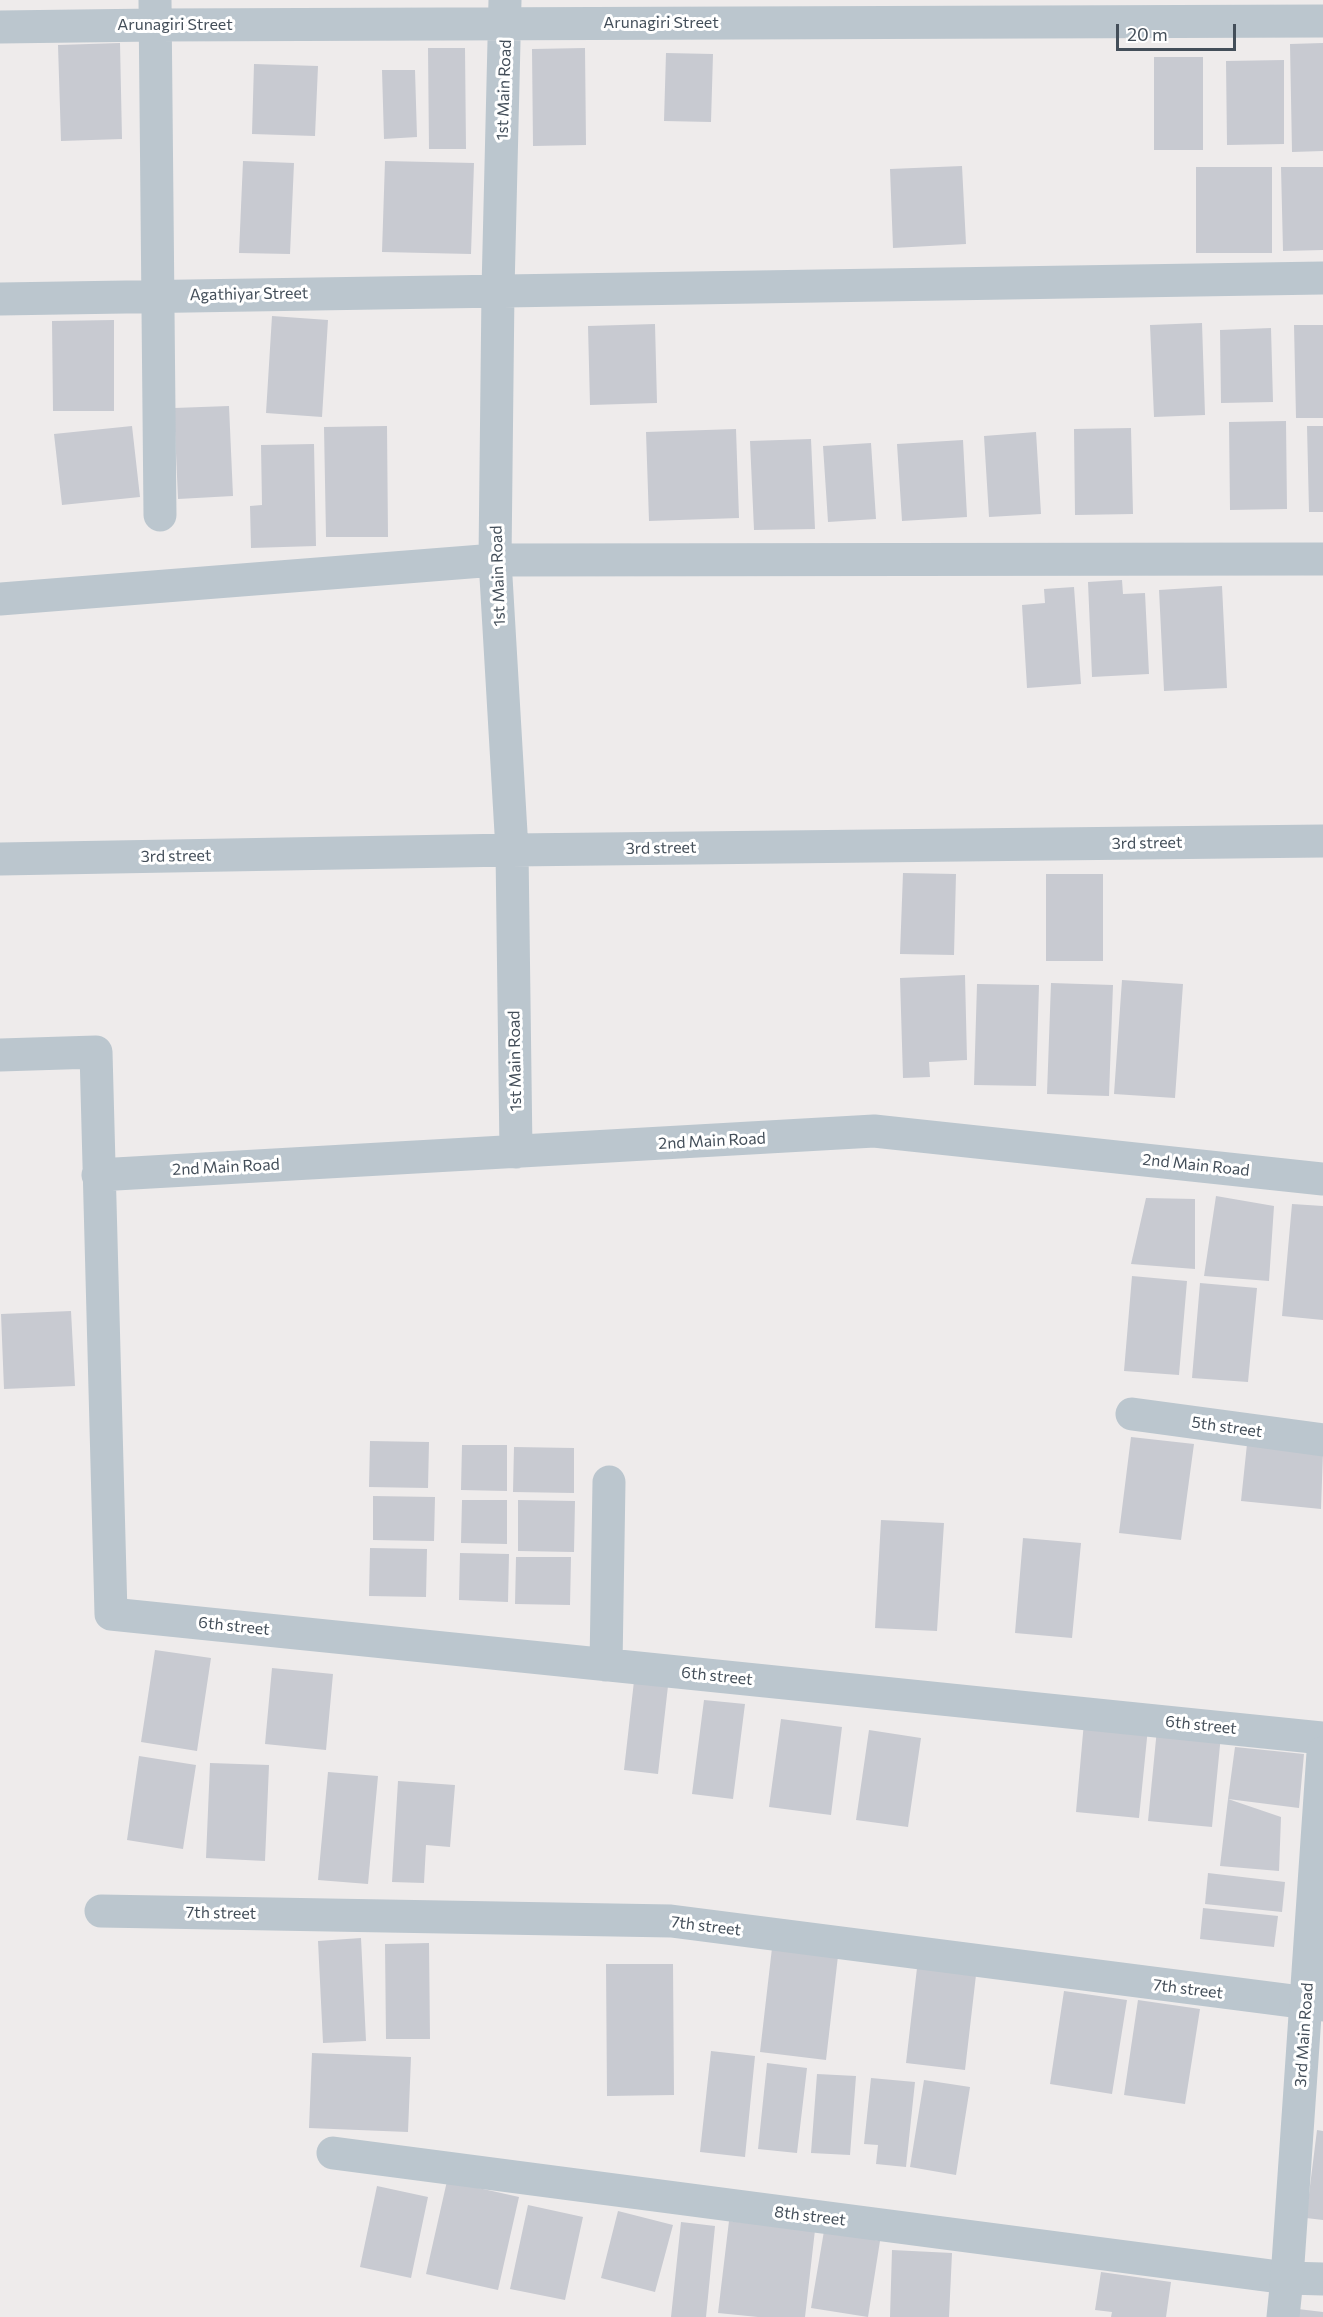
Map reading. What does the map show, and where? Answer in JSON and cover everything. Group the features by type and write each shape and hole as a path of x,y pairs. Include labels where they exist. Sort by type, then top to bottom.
{"street":[{"name":"Arunagiri Street","path":"0,27 156,12 1010,11 1323,21"},
{"path":"156,12 160,515"},
{"name":"1st Main Road","path":"506,12 498,290 495,560 512,850 516,1152"},
{"name":"Agathiyar Street","path":"0,299 1323,278"},
{"path":"0,599 495,560 1323,559"},
{"name":"3rd street","path":"0,859 512,850 1323,841"},
{"path":"0,1055 96,1052 98,1174"},
{"name":"2nd Main Road","path":"98,1174 874,1131 1323,1179"},
{"name":"6th street","path":"98,1174 111,1614 1323,1738"},
{"name":"5th street","path":"1132,1414 1323,1440"},
{"path":"606,1665 609,1482"},
{"name":"3rd Main Road","path":"1283,2317 1315,2005 1323,1753"},
{"name":"7th street","path":"101,1911 671,1921 1315,2005"},
{"name":"8th street","path":"333,2153 1287,2278 1323,2279"}],"building":[{"path":"120,43 122,139 61,141 58,45"},
{"path":"1323,43 1323,151 1292,152 1290,44"},
{"path":"428,48 465,48 466,149 429,149"},
{"path":"585,48 586,145 533,146 532,49"},
{"path":"666,53 713,54 711,122 664,121"},
{"path":"1154,57 1203,57 1203,150 1154,150"},
{"path":"1284,60 1284,144 1227,145 1226,61"},
{"path":"254,64 318,66 315,136 252,134"},
{"path":"382,70 415,70 417,137 384,139"},
{"path":"243,161 294,163 290,254 239,253"},
{"path":"385,161 474,163 471,254 382,252"},
{"path":"962,166 966,244 893,248 890,169"},
{"path":"1196,167 1272,167 1272,253 1196,253"},
{"path":"1281,167 1323,167 1323,250 1283,251"},
{"path":"272,316 328,320 322,417 266,413"},
{"path":"114,320 114,411 53,411 52,321"},
{"path":"1202,323 1205,415 1154,417 1150,325"},
{"path":"655,324 657,403 590,405 588,326"},
{"path":"1294,325 1323,325 1323,418 1296,418"},
{"path":"1271,328 1273,402 1221,403 1220,330"},
{"path":"229,406 233,496 178,499 174,408"},
{"path":"1286,421 1287,509 1230,510 1229,422"},
{"path":"132,426 140,497 62,505 54,434"},
{"path":"387,426 388,537 326,537 324,427"},
{"path":"1307,426 1323,426 1323,512 1309,512"},
{"path":"1131,428 1133,514 1075,515 1074,429"},
{"path":"736,429 739,518 649,521 646,432"},
{"path":"1036,432 1041,514 989,517 984,436"},
{"path":"811,439 815,529 754,530 750,441"},
{"path":"963,440 967,517 902,521 897,444"},
{"path":"871,443 876,519 828,522 823,446"},
{"path":"314,444 316,546 251,548 250,506 262,505 261,445"},
{"path":"1122,580 1123,594 1145,593 1149,674 1092,677 1088,582"},
{"path":"1222,586 1227,688 1164,691 1159,590"},
{"path":"1074,587 1081,684 1027,688 1022,605 1045,603 1044,589"},
{"path":"903,873 956,874 954,955 900,954"},
{"path":"1046,874 1103,874 1103,961 1046,961"},
{"path":"965,975 967,1060 929,1062 930,1077 903,1078 900,978"},
{"path":"1122,980 1183,984 1175,1098 1114,1094"},
{"path":"1051,983 1113,985 1109,1096 1047,1094"},
{"path":"977,984 1039,985 1036,1086 974,1085"},
{"path":"1216,1196 1274,1206 1269,1281 1204,1276"},
{"path":"1146,1198 1195,1199 1195,1269 1131,1264"},
{"path":"1292,1204 1323,1206 1323,1320 1282,1316"},
{"path":"1132,1276 1187,1281 1179,1375 1124,1371"},
{"path":"1200,1283 1257,1288 1248,1382 1192,1378"},
{"path":"71,1311 75,1386 4,1389 1,1314"},
{"path":"1131,1437 1194,1444 1181,1540 1119,1533"},
{"path":"370,1441 429,1442 428,1488 369,1487"},
{"path":"1247,1444 1323,1452 1321,1509 1241,1501"},
{"path":"462,1445 507,1445 507,1491 461,1490"},
{"path":"514,1447 574,1448 574,1493 513,1492"},
{"path":"373,1496 435,1497 434,1541 373,1540"},
{"path":"462,1500 507,1500 507,1544 461,1543"},
{"path":"518,1500 575,1501 574,1552 518,1551"},
{"path":"881,1520 944,1523 937,1631 875,1628"},
{"path":"1023,1538 1081,1543 1072,1638 1015,1633"},
{"path":"370,1548 427,1549 426,1597 369,1596"},
{"path":"460,1553 509,1554 508,1602 459,1600"},
{"path":"516,1557 571,1557 570,1605 515,1604"},
{"path":"155,1650 211,1658 197,1751 141,1742"},
{"path":"272,1668 333,1674 326,1750 265,1744"},
{"path":"634,1681 668,1686 658,1774 624,1770"},
{"path":"704,1700 745,1704 733,1799 692,1794"},
{"path":"781,1719 842,1727 831,1815 769,1807"},
{"path":"1084,1722 1148,1728 1139,1818 1076,1812"},
{"path":"1157,1729 1221,1735 1212,1827 1148,1821"},
{"path":"869,1730 921,1738 908,1827 856,1820"},
{"path":"1235,1747 1304,1754 1299,1808 1228,1799"},
{"path":"139,1756 196,1765 183,1849 127,1840"},
{"path":"210,1763 269,1765 265,1861 206,1858"},
{"path":"328,1772 378,1776 368,1884 318,1880"},
{"path":"398,1781 455,1785 450,1847 426,1845 424,1883 392,1882"},
{"path":"1228,1799 1281,1817 1279,1871 1220,1866"},
{"path":"1208,1873 1285,1882 1282,1912 1205,1904"},
{"path":"1203,1908 1278,1916 1274,1947 1200,1939"},
{"path":"361,1938 366,2041 323,2043 318,1941"},
{"path":"429,1943 430,2039 386,2039 385,1944"},
{"path":"772,1948 838,1956 826,2060 760,2052"},
{"path":"606,1964 673,1964 674,2095 607,2096"},
{"path":"917,1968 976,1975 965,2070 906,2063"},
{"path":"1064,1991 1127,2000 1112,2094 1050,2084"},
{"path":"1138,2000 1200,2009 1185,2104 1124,2095"},
{"path":"711,2051 755,2056 745,2157 700,2152"},
{"path":"312,2053 411,2057 408,2132 309,2128"},
{"path":"767,2063 807,2068 797,2153 758,2149"},
{"path":"817,2074 856,2076 850,2155 811,2153"},
{"path":"871,2078 915,2082 906,2167 876,2164 878,2145 864,2144"},
{"path":"924,2080 970,2087 956,2175 910,2167"},
{"path":"1317,2130 1323,2131 1323,2220 1306,2218"},
{"path":"447,2181 519,2197 498,2290 426,2274"},
{"path":"377,2186 428,2197 411,2278 360,2267"},
{"path":"528,2205 583,2217 565,2300 510,2289"},
{"path":"618,2211 673,2225 655,2292 601,2278"},
{"path":"729,2221 815,2230 805,2317 758,2317 718,2313"},
{"path":"681,2222 715,2226 706,2317 671,2317"},
{"path":"824,2231 880,2241 868,2317 811,2308"},
{"path":"892,2250 952,2253 949,2317 890,2317"},
{"path":"1101,2272 1171,2282 1166,2317 1111,2317 1112,2312 1095,2310"},
{"path":"1298,2309 1323,2312 1323,2317 1297,2317"}]}
